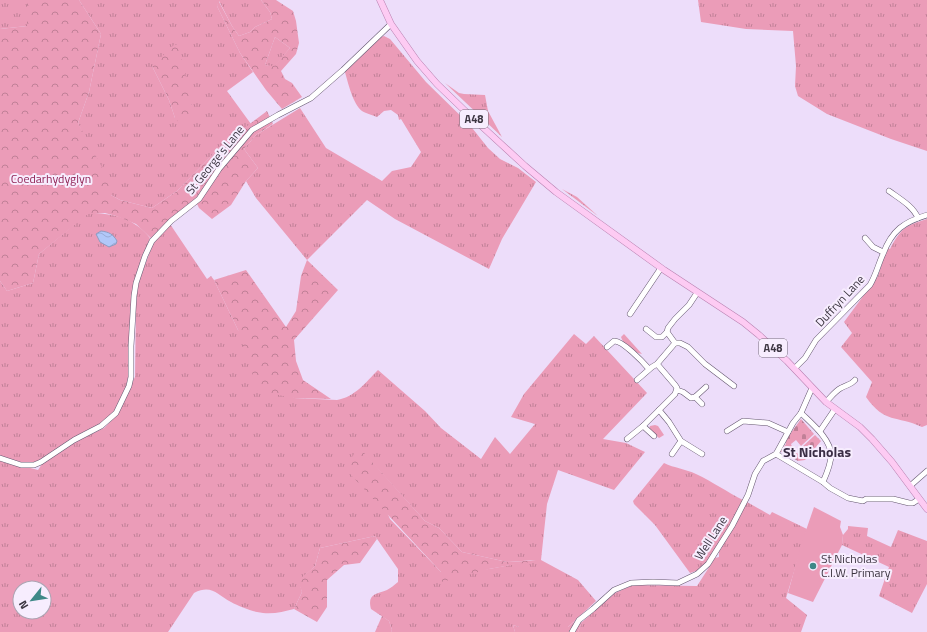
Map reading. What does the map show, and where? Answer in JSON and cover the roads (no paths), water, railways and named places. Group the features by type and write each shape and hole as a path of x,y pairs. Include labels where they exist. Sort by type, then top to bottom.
{"main road":[{"name":"A48","path":"380,0 391,24 417,61 437,84 524,166 568,201 661,268 748,326 794,368 826,402 860,427 892,462 927,509"}],"street":[{"name":"St George's Lane","path":"0,458 21,465 34,465 74,440 101,426 116,413 123,401 131,377 131,346 136,283 145,256 152,241 171,221 199,199 219,169 252,130 311,98 391,24"},
{"path":"890,191 911,207 918,218"},
{"name":"Duffryn Lane","path":"794,368 805,358 816,340 870,285 876,276 883,252 892,236 900,226 927,215"},
{"path":"865,238 873,247 883,252"},
{"path":"630,314 661,268"},
{"path":"646,329 659,338 667,332 668,328 697,293"},
{"path":"667,332 675,342 688,347 705,364 734,386"},
{"path":"607,347 614,341 619,341 634,355 641,359 649,369"},
{"path":"637,380 657,364 675,342"},
{"path":"657,364 675,385 677,390 684,393 689,398 695,397 706,387"},
{"path":"826,402 842,387 851,384 855,380"},
{"name":"Well Lane","path":"572,632 579,620 614,590 631,583 678,582 686,580 702,570 717,551 732,526 748,496 755,474 763,461 776,454 793,423 801,413 812,388"},
{"path":"627,440 675,394 677,390"},
{"path":"695,397 702,404"},
{"path":"820,431 835,409"},
{"path":"659,410 669,422 681,441 702,454"},
{"path":"801,413 820,431 831,453 829,468 824,482"},
{"path":"727,431 743,421 768,423 788,432"},
{"path":"643,426 654,436"},
{"path":"672,454 681,441"},
{"path":"776,454 824,482 837,492 853,499 893,499 909,503 913,503 920,499"},
{"path":"910,486 927,471"}],"water":[{"path":"101,231 112,235 117,241 116,244 109,247 100,242 96,234"}],"place":[{"name":"St Nicholas C.I.W. Primary","path":"813,566"}],"district":[{"name":"St Nicholas","path":"817,452"}],"park label":[{"name":"Coedarhydyglyn","path":"51,179"}]}
